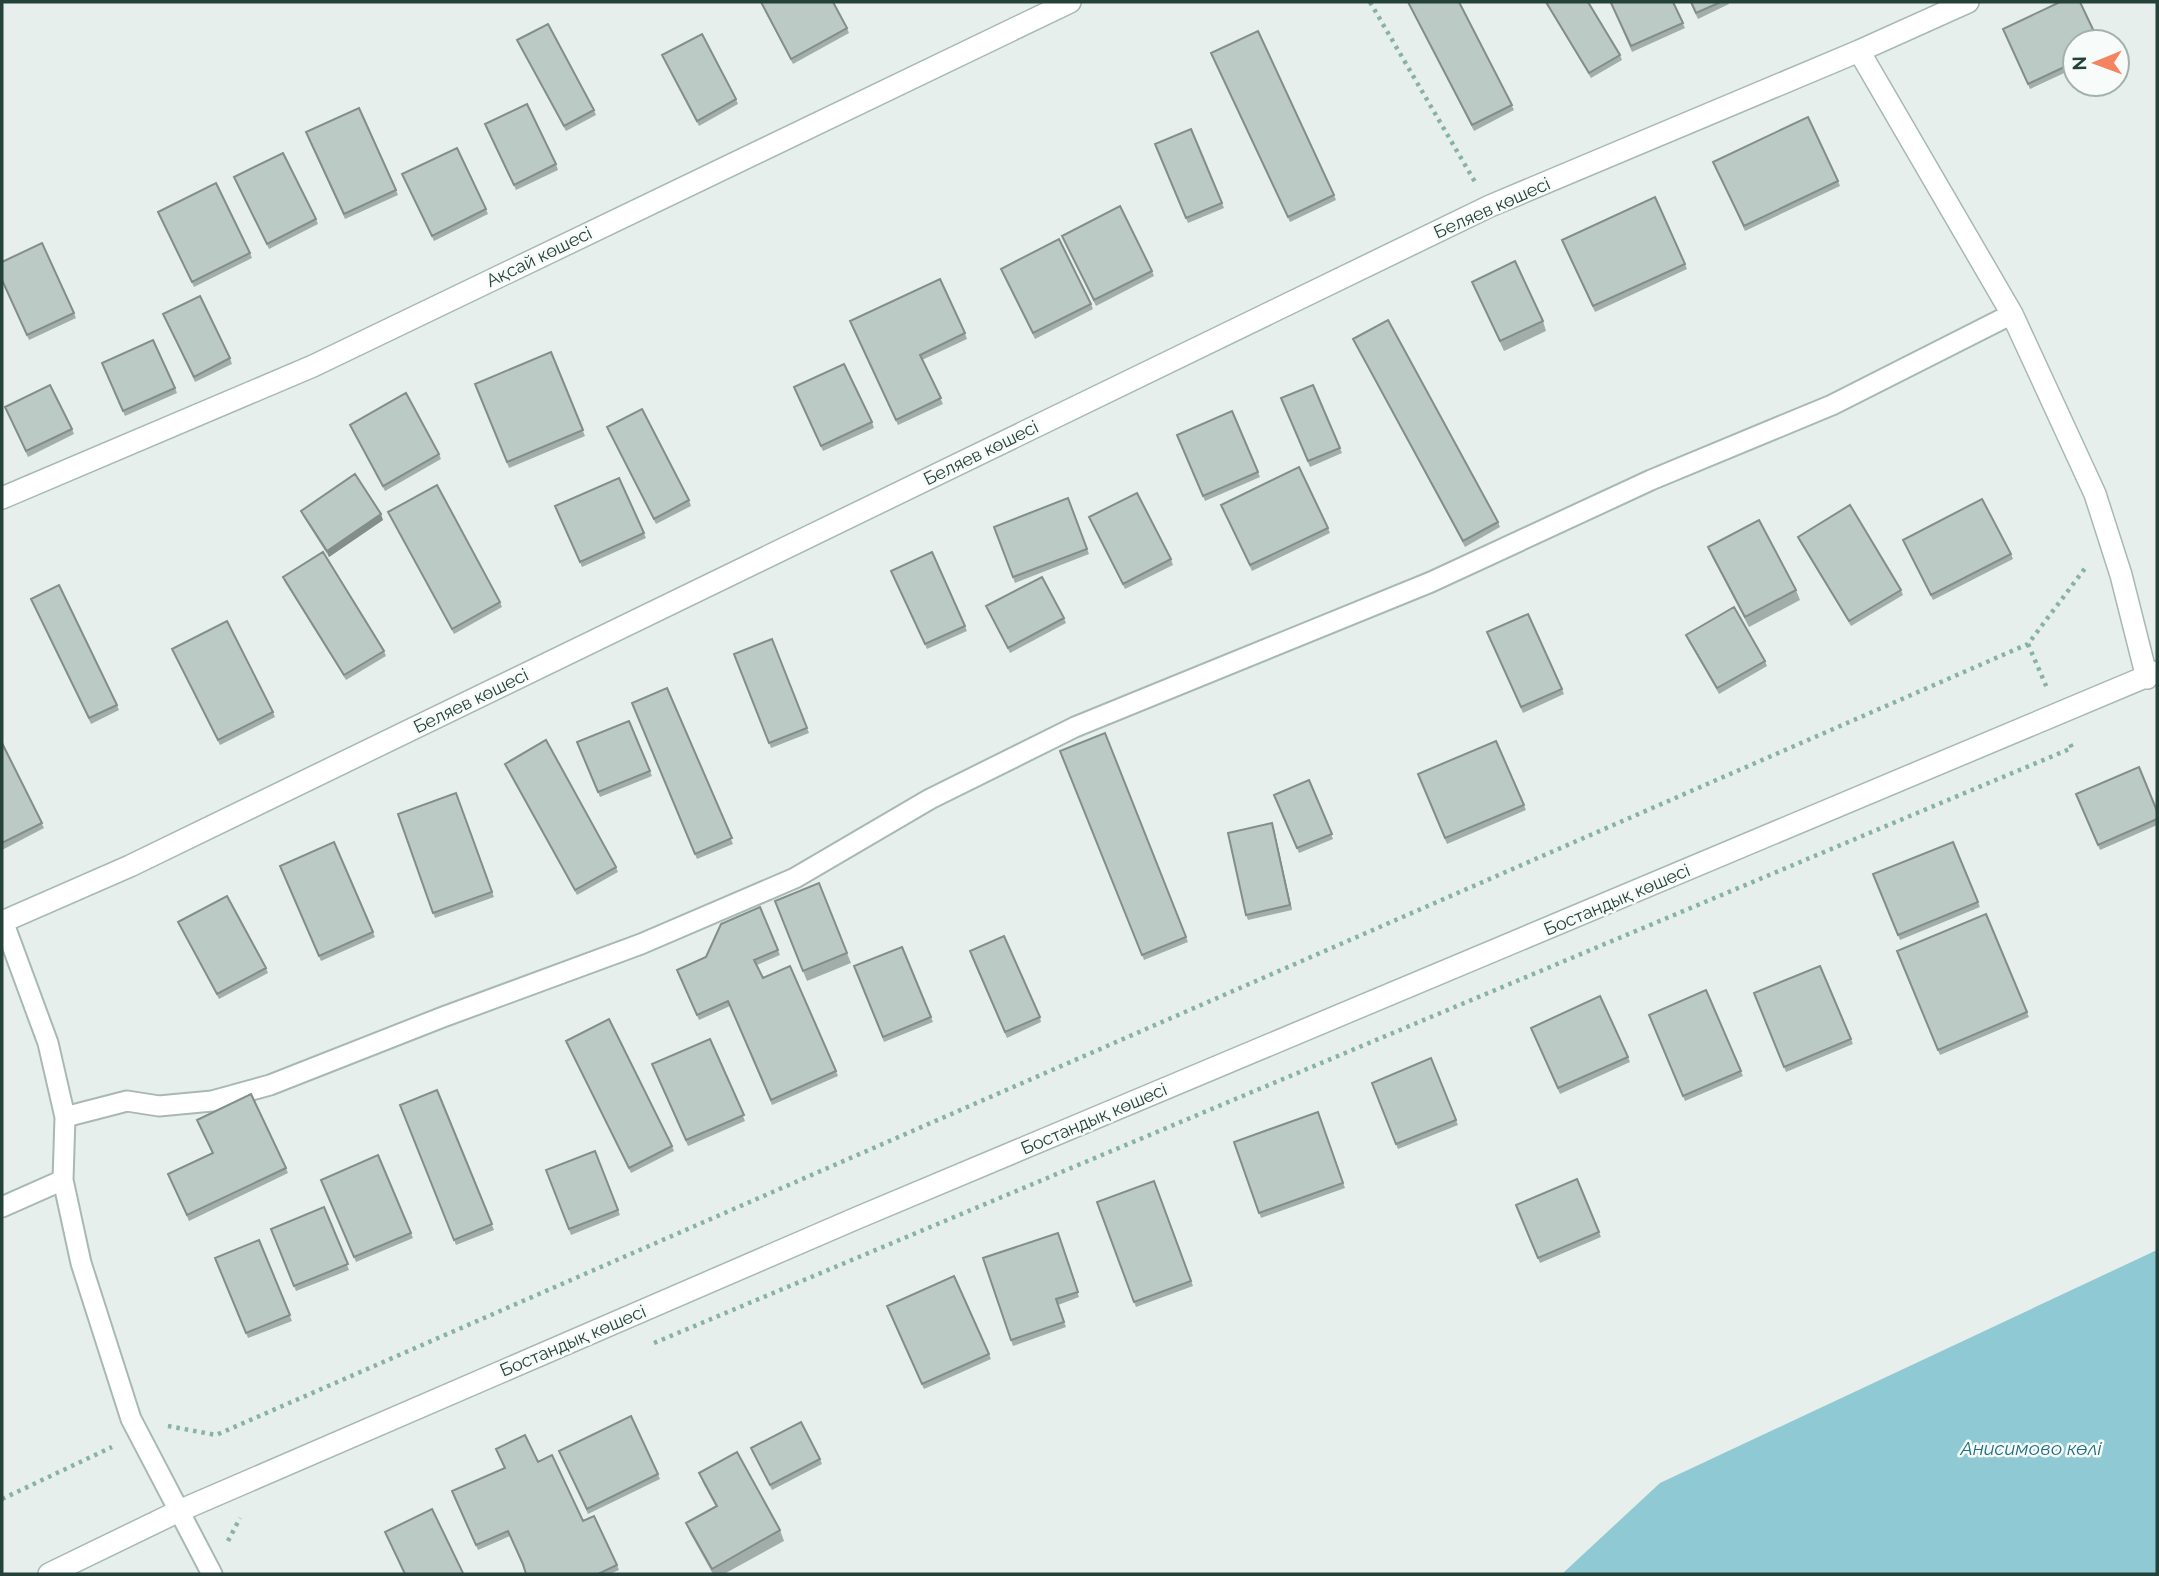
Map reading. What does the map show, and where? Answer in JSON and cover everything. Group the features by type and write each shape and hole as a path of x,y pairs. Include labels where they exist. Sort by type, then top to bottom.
{"street":[{"name":"Ақсай көшесі","path":"2,498 313,366 1070,2"},
{"name":"Беляев көшесі","path":"3,921 131,866 1490,206 1859,51 1968,2"},
{"path":"1859,51 2011,314 2095,494 2154,677"},
{"name":"Бостандық көшесі","path":"48,1574 179,1510 883,1207 2154,677"}],"lane":[{"path":"65,1117 127,1101 159,1106 212,1101 270,1085 443,1017 641,944 795,878 930,799 1075,727 1431,582 1651,480 1832,405 2011,314"},
{"path":"3,921 48,1043 65,1117 63,1180 82,1263 131,1419 211,1574"},
{"path":"2,1207 63,1180"}],"path":[{"path":"1370,2 1490,206"},
{"path":"2,1499 160,1425 216,1435 2028,644 2109,537"},
{"path":"654,1343 2072,748 2028,644"},
{"path":"211,1574 241,1516"}],"water":[{"name":"Анисимово көлі","path":"2157,1250 2157,1574 1562,1574 1660,1483"}],"building":[{"path":"761,2 833,2 847,28 791,59"},
{"path":"1408,2 1459,2 1512,105 1472,125"},
{"path":"1546,2 1588,2 1620,55 1589,73"},
{"path":"1673,2 1683,23 1631,46 1611,3"},
{"path":"1691,2 1721,2 1696,13"},
{"path":"2060,2 2080,2 2092,28 2061,28 2061,69 2028,84 2003,29"},
{"path":"548,24 594,110 564,126 517,40"},
{"path":"1258,31 1334,195 1288,217 1211,53"},
{"path":"702,34 736,99 697,121 662,55"},
{"path":"527,104 556,164 514,185 485,124"},
{"path":"359,108 396,190 344,214 306,132"},
{"path":"1808,117 1838,181 1744,226 1713,162"},
{"path":"1191,129 1222,203 1186,218 1155,144"},
{"path":"457,148 486,209 432,236 402,174"},
{"path":"283,153 316,219 267,244 234,177"},
{"path":"216,183 250,253 192,282 158,212"},
{"path":"1655,197 1685,264 1593,306 1562,240"},
{"path":"1120,206 1152,271 1094,300 1062,236"},
{"path":"1059,239 1091,304 1033,333 1001,269"},
{"path":"42,243 74,313 27,335 2,280 2,262"},
{"path":"1515,261 1543,321 1500,341 1472,282"},
{"path":"940,279 965,333 920,355 941,398 896,420 850,321"},
{"path":"200,296 230,358 194,377 163,314"},
{"path":"1388,320 1498,522 1463,541 1353,339"},
{"path":"153,340 175,388 123,411 102,363"},
{"path":"551,352 583,430 507,462 475,384"},
{"path":"844,364 872,422 821,446 794,387"},
{"path":"50,385 72,429 26,451 5,407"},
{"path":"1313,385 1340,448 1308,461 1281,398"},
{"path":"406,393 439,454 383,486 350,425"},
{"path":"642,409 689,500 654,519 607,427"},
{"path":"1232,411 1258,472 1203,496 1177,435"},
{"path":"1299,467 1328,528 1250,565 1221,505"},
{"path":"355,474 381,514 327,551 301,511"},
{"path":"619,478 644,533 580,562 555,506"},
{"path":"437,485 500,602 452,629 388,512"},
{"path":"1137,493 1171,559 1123,584 1089,517"},
{"path":"1068,498 1087,549 1013,577 994,527"},
{"path":"1982,499 2011,554 1931,595 1903,540"},
{"path":"1850,505 1901,590 1849,621 1798,537"},
{"path":"1759,520 1796,590 1745,617 1708,547"},
{"path":"323,552 384,651 344,675 283,577"},
{"path":"932,552 965,626 925,644 891,571"},
{"path":"1042,577 1064,618 1008,648 986,606"},
{"path":"59,585 117,705 89,718 31,599"},
{"path":"1734,607 1765,661 1717,688 1686,635"},
{"path":"1528,614 1562,689 1521,707 1487,632"},
{"path":"227,621 273,712 218,740 172,649"},
{"path":"772,639 807,728 769,743 734,654"},
{"path":"667,688 732,838 695,854 632,703"},
{"path":"629,721 650,771 598,792 577,742"},
{"path":"1105,733 1186,937 1142,955 1060,751"},
{"path":"546,740 616,867 575,890 505,764"},
{"path":"1496,741 1524,805 1445,838 1418,774"},
{"path":"2,743 42,823 2,843"},
{"path":"2139,767 2157,811 2157,819 2098,845 2076,794"},
{"path":"1309,780 1332,834 1297,848 1274,795"},
{"path":"456,793 492,892 433,913 398,814"},
{"path":"1272,823 1290,905 1246,915 1228,833"},
{"path":"334,842 373,932 319,956 280,866"},
{"path":"1953,842 1978,902 1898,935 1873,874"},
{"path":"819,883 847,953 803,971 775,901"},
{"path":"227,896 266,968 217,994 178,922"},
{"path":"760,907 778,950 754,960 763,978 790,966 836,1071 771,1100 728,1001 697,1015 677,970 706,957 721,924"},
{"path":"1986,914 2027,1012 1938,1050 1897,951"},
{"path":"1004,936 1040,1017 1005,1032 970,951"},
{"path":"902,947 931,1017 883,1037 854,966"},
{"path":"1820,966 1851,1039 1784,1067 1754,993"},
{"path":"1706,990 1741,1071 1683,1096 1649,1015"},
{"path":"1600,996 1628,1057 1558,1088 1531,1028"},
{"path":"609,1019 672,1146 629,1168 566,1041"},
{"path":"710,1039 744,1115 686,1140 652,1064"},
{"path":"1431,1058 1456,1120 1396,1144 1372,1083"},
{"path":"437,1090 492,1224 454,1240 400,1105"},
{"path":"251,1094 286,1168 187,1215 168,1174 213,1153 197,1120"},
{"path":"1318,1112 1343,1183 1259,1213 1234,1142"},
{"path":"595,1151 618,1210 569,1229 546,1170"},
{"path":"378,1155 411,1233 354,1257 321,1180"},
{"path":"1577,1179 1599,1232 1538,1258 1516,1205"},
{"path":"1154,1181 1191,1281 1134,1302 1097,1202"},
{"path":"324,1207 348,1264 294,1286 271,1229"},
{"path":"1058,1233 1078,1292 1056,1299 1064,1322 1011,1340 983,1258"},
{"path":"259,1240 290,1315 246,1333 215,1258"},
{"path":"954,1276 989,1354 922,1384 887,1306"},
{"path":"631,1416 658,1474 587,1509 559,1451"},
{"path":"801,1422 820,1459 770,1485 751,1448"},
{"path":"525,1435 538,1462 552,1455 583,1521 594,1516 617,1565 598,1574 526,1574 508,1531 476,1545 452,1491 505,1468 496,1449"},
{"path":"737,1452 780,1530 712,1569 686,1523 717,1506 699,1473"},
{"path":"432,1509 462,1574 405,1574 385,1532"}]}
